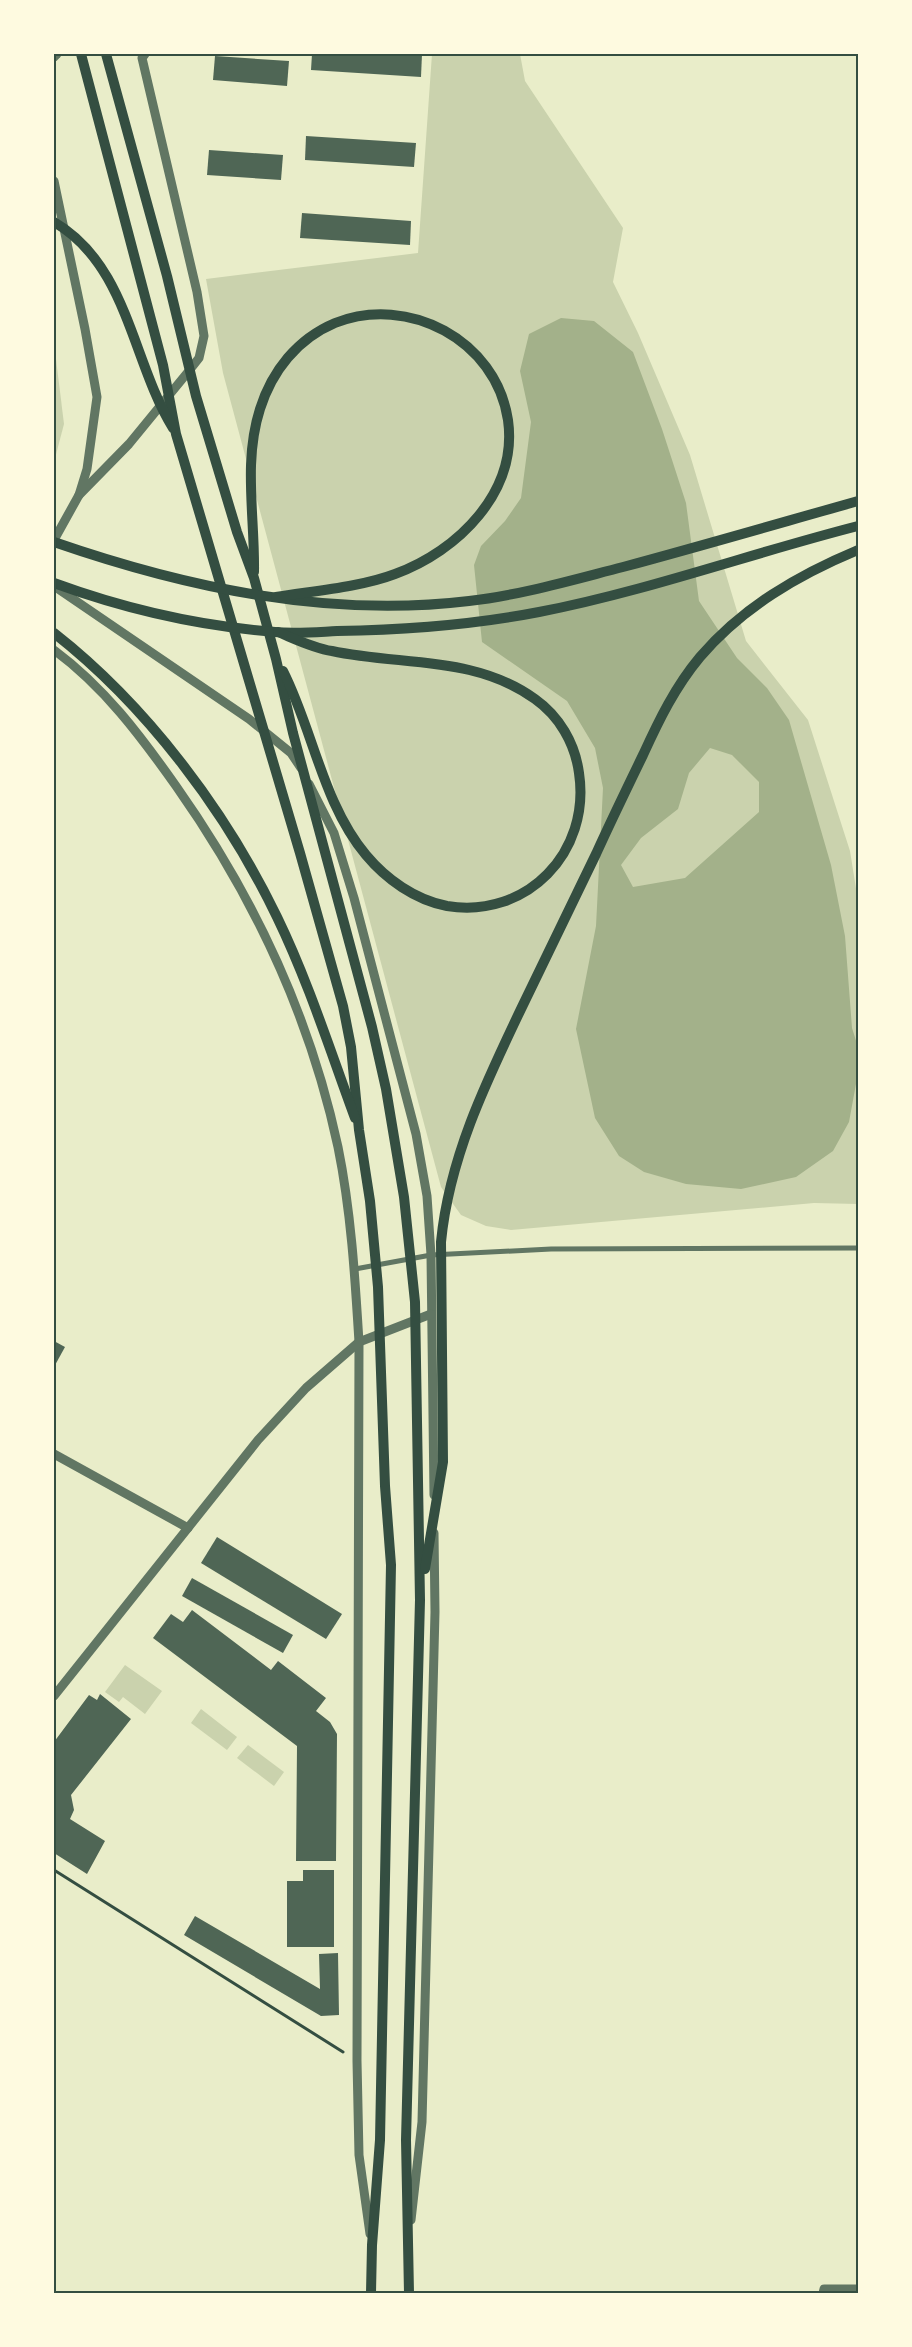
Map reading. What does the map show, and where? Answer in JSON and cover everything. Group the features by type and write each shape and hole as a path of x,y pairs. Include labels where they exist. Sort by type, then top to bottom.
{"main road":[{"path":"81,54 155,336 172,404 176,434 247,670 343,1006 351,1047 370,1201 378,1287 385,1486 391,1565 380,2140 372,2245 371,2293"},
{"path":"106,54 167,276 196,396 237,532 254,578 276,659 285,702 372,1027 397,1150 411,1247 414,1302 420,1600 406,2140 409,2293"},
{"path":"54,222 76,238 87,250 109,282 125,313 152,389 176,434"},
{"path":"254,578 250,468 253,438 266,394 284,360 322,328 370,313 420,318 460,340 490,373 502,397 508,420 508,448 500,482 487,507 468,529 435,555 396,574 276,597"},
{"path":"54,541 180,579 312,603 376,606 444,604 510,595 674,553 858,501"},
{"path":"54,584 112,602 203,624 278,632 423,628 539,612 684,575 858,526"},
{"path":"420,1600 443,1462 441,1242 444,1214 449,1185 460,1151 494,1065 657,725 689,671 714,641 742,615 803,575 858,550"},
{"path":"276,659 300,706 326,780 350,832 368,858 398,884 433,902 474,907 502,902 519,895 543,880 558,863 574,833 581,797 580,780 574,752 568,737 549,710 536,699 503,681 469,669 332,652 278,632"},
{"path":"54,633 102,676 147,724 197,785 238,846 258,879 294,954 360,1130"}],"street":[{"path":"54,57 57,54"},
{"path":"78,495 129,444 188,372 198,358 204,336 197,292 142,58 145,54"},
{"path":"54,181 85,329 97,397 87,470 78,495 54,541"},
{"path":"54,584 249,719 291,753 302,768 334,834 354,898 416,1134 427,1196 431,1255 435,1612 422,2122 408,2247"},
{"path":"54,650 80,669 132,723 192,809 231,871 291,990 317,1066 338,1148 355,1269 359,1342 357,2061 359,2155 372,2245"},
{"path":"355,1269 431,1255 551,1249 858,1248"},
{"path":"54,1696 258,1440 306,1388 359,1342 431,1314"},
{"path":"54,1454 188,1528"},
{"path":"824,2291 858,2289"}],"path":[{"path":"54,1870 357,2061"}],"shaded area":[{"path":"432,54 520,54 525,81 623,228 613,282 638,333 690,455 746,641 808,720 850,851 858,901 858,1204 814,1203 511,1230 486,1226 461,1215 441,1187 223,373 206,279 418,253"},
{"path":"561,318 594,321 633,352 662,429 686,503 699,601 737,658 767,688 789,720 831,865 845,936 852,1028 858,1047 858,1073 849,1122 833,1151 796,1177 741,1189 686,1184 644,1172 619,1156 595,1118 576,1029 596,926 603,788 595,748 567,701 482,642 474,565 481,546 505,521 521,498 531,422 520,371 529,334","holes":["710,748 732,755 759,782 759,812 685,878 633,887 621,865 641,838 678,809 689,773"]},
{"path":"54,343 64,424 54,462"},
{"path":"125,1665 162,1691 145,1714 123,1697 119,1702 105,1692"},
{"path":"201,1709 237,1737 227,1750 191,1723"},
{"path":"248,1745 284,1772 274,1786 237,1758"}],"building":[{"path":"312,54 422,54 421,77 311,70"},
{"path":"215,56 289,61 287,86 213,80"},
{"path":"306,136 416,143 414,167 305,160"},
{"path":"209,150 283,155 281,180 207,175"},
{"path":"302,213 411,221 410,245 300,238"},
{"path":"54,1341 65,1347 54,1367"},
{"path":"217,1537 342,1614 326,1639 201,1563"},
{"path":"192,1578 293,1635 283,1653 182,1596"},
{"path":"192,1610 271,1670 278,1661 326,1698 316,1711 330,1722 337,1734 336,1861 296,1861 297,1746 153,1638 171,1614 183,1622"},
{"path":"100,1694 131,1719 71,1795 74,1810 70,1819 105,1841 87,1874 54,1853 54,1742 89,1695 97,1700"},
{"path":"303,1870 334,1870 334,1947 287,1947 287,1881 303,1881"},
{"path":"195,1916 320,1989 319,1954 338,1953 339,2015 321,2016 184,1935"}]}
